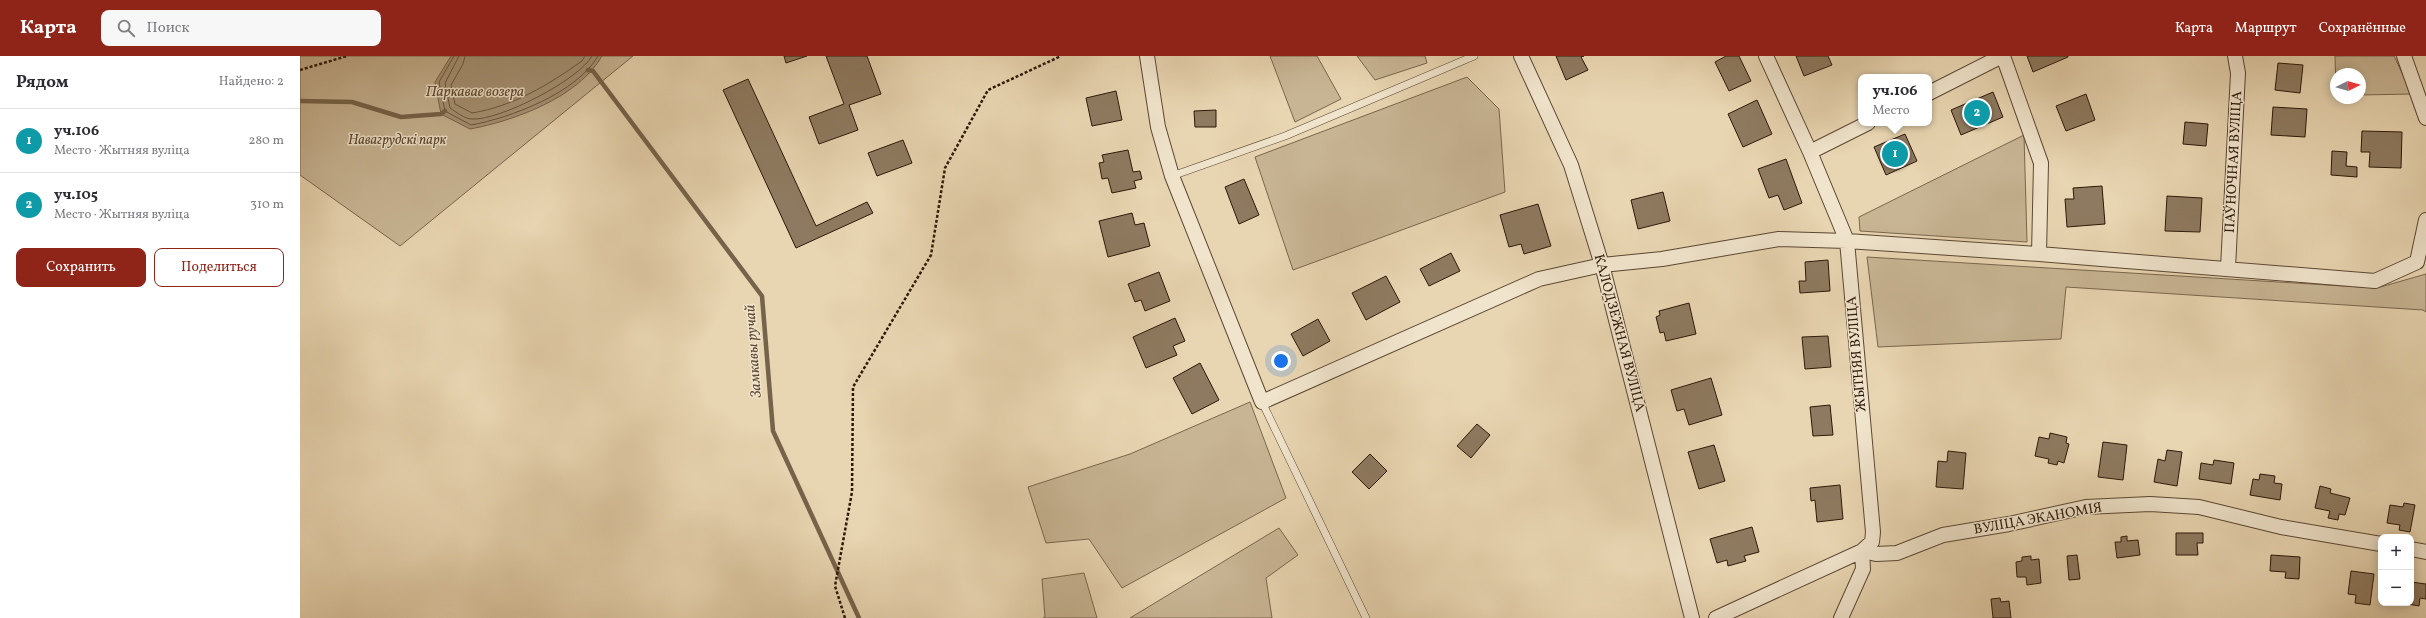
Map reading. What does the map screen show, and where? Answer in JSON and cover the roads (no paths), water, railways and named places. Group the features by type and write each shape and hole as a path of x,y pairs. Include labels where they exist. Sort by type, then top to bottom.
{"street":[{"path":"1147,56 1158,127 1172,176 1262,402 1539,279 1602,265 1662,259 1779,239 1847,241 2039,254 2375,281 2417,262 2426,220"},
{"name":"КАЛОДЗЕЖНАЯ ВУЛІЦА","path":"1521,56 1571,165 1602,265 1692,618"},
{"name":"ЖЫТНЯЯ ВУЛІЦА","path":"1766,56 1810,152 1847,241 1873,532 1872,542 1862,551"},
{"path":"1932,92 2003,56 2041,163 2039,254"},
{"name":"ПАЎНОЧНАЯ ВУЛІЦА","path":"2228,268 2238,72 2234,56"},
{"path":"2404,56 2426,118"},
{"path":"1810,152 1862,126"},
{"name":"ВУЛІЦА ЭКАНОМІЯ","path":"1862,551 1876,554 1897,553 1943,535 2009,524 2086,507 2150,504 2199,507 2281,527 2378,543"},
{"path":"2414,550 2426,552"},
{"path":"1716,618 1862,551 1863,569 1841,618"}],"lane":[{"path":"1172,176 1285,136 1474,56"},
{"path":"1262,402 1366,618"}],"water":[{"name":"Паркавае возера","path":"451,56 602,56 592,71 578,84 544,105 506,120 470,129 441,114 435,82"}],"waterway":[{"name":"Замкавы ручай","path":"588,70 593,71 762,296 773,431 859,618"},
{"name":"Замкавы ручай","path":"300,101 352,102 401,117 441,114 445,111"}],"place":[{"name":"уч.105","path":"1977,113"},
{"name":"уч.106","path":"1895,154"}],"park label":[{"name":"Навагрудскі парк","path":"397,140"}]}
